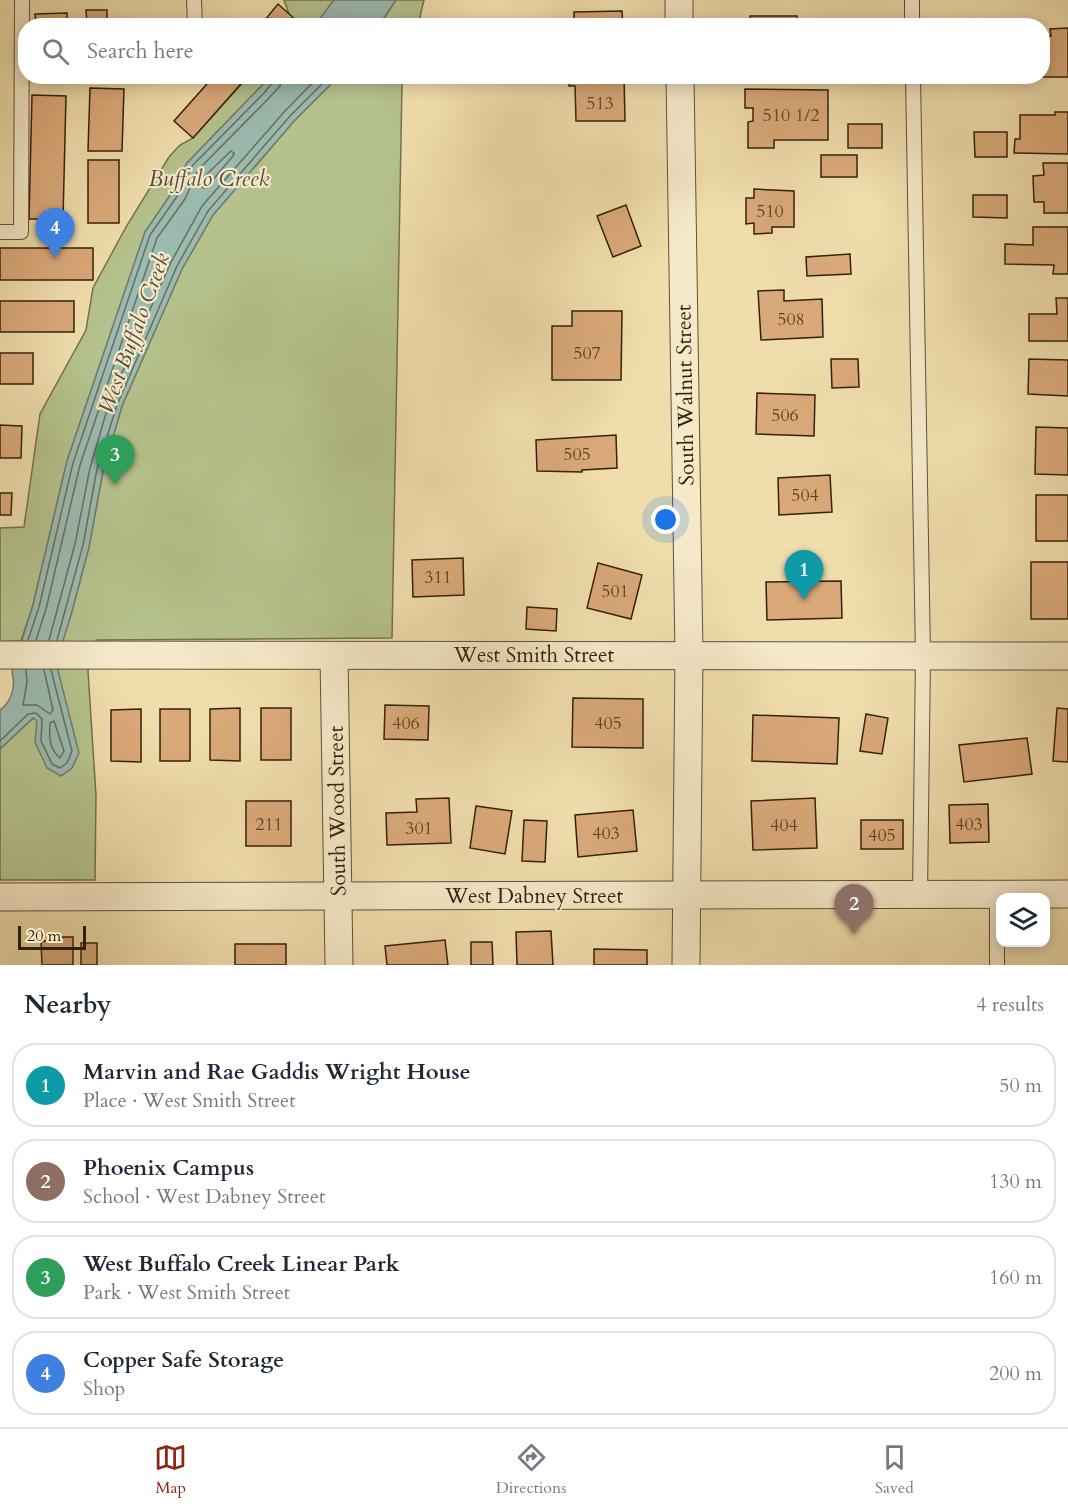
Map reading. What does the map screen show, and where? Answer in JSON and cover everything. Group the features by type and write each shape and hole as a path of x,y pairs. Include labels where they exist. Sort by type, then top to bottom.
{"street":[{"path":"679,0 679,18"},
{"name":"South Walnut Street","path":"680,84 689,654 686,965"},
{"name":"West Smith Street","path":"6,655 1068,656"},
{"name":"South Wood Street","path":"334,656 339,965"},
{"name":"West Dabney Street","path":"0,897 996,894"},
{"name":"West Dabney Street","path":"1050,894 1068,894"}],"lane":[{"path":"22,0 22,18"},
{"path":"194,0 195,18"},
{"path":"912,0 912,18"},
{"path":"0,232 21,232 22,84"},
{"path":"913,84 923,656 920,895"},
{"path":"997,947 997,965"}],"green space":[{"path":"284,0 334,0 321,18 290,18"},
{"path":"396,0 424,0 420,18 384,18"},
{"path":"242,84 263,84 187,163 173,191 145,232 67,461 33,605 21,641 0,642 0,528 24,527 40,414 86,330 93,288 126,227 169,157 180,145 193,138"},
{"path":"331,84 402,84 392,638 96,640 88,671 96,796 95,880 0,880 0,749 33,718 71,615 89,547 103,471 122,406 182,269 213,215 295,120"}],"water":[{"path":"334,0 396,0 384,18 320,18"},
{"name":"Buffalo Creek","path":"263,84 331,84 295,120 213,215 182,269 122,406 103,471 89,547 56,663 79,753 72,768 61,776 47,768 35,742 37,721 33,718 0,749 0,710 8,702 12,693 14,683 12,672 33,605 67,461 145,232 173,191 187,163"}],"building":[{"path":"278,4 294,18 267,18"},
{"path":"86,10 107,10 107,18 86,18"},
{"path":"622,11 622,18 574,18 574,12"},
{"path":"67,13 67,18 35,18 35,14"},
{"path":"750,16 797,16 797,18 750,18"},
{"path":"1068,28 1068,77 1050,77 1050,29"},
{"path":"207,84 241,84 193,138 174,121"},
{"path":"569,84 624,84 625,121 576,121 575,86 569,86"},
{"path":"90,88 124,89 122,151 88,151"},
{"path":"745,89 828,90 828,140 774,140 774,148 748,148 748,122 753,121 753,108 745,108"},
{"path":"32,95 66,96 63,219 29,219"},
{"path":"1055,112 1068,112 1068,154 1014,153 1015,139 1020,139 1020,115 1055,115"},
{"path":"848,124 882,124 882,148 848,148"},
{"path":"974,132 1007,132 1007,157 975,157"},
{"path":"821,155 857,155 857,177 821,177"},
{"path":"88,160 119,160 119,223 88,223"},
{"path":"1043,163 1068,163 1068,213 1044,213 1044,202 1034,202 1033,176 1044,175"},
{"path":"754,189 794,191 794,227 772,227 772,233 754,234 754,223 746,224 746,198 754,198"},
{"path":"973,195 1007,195 1007,218 973,217"},
{"path":"626,205 641,246 613,257 597,216"},
{"path":"1033,227 1068,227 1068,274 1053,274 1054,265 1005,264 1005,244 1033,245"},
{"path":"0,248 93,248 93,280 0,280"},
{"path":"850,254 851,274 807,276 806,257"},
{"path":"784,290 784,301 822,299 823,337 761,340 758,291"},
{"path":"1056,298 1068,298 1068,341 1029,341 1029,314 1057,314"},
{"path":"0,301 74,301 74,332 0,332"},
{"path":"572,311 622,311 621,380 552,380 552,326 572,326"},
{"path":"0,353 33,353 33,384 0,384"},
{"path":"831,359 858,359 859,387 832,388"},
{"path":"1029,359 1068,360 1068,396 1028,394"},
{"path":"757,393 815,395 814,436 756,434"},
{"path":"0,425 22,426 21,458 0,458"},
{"path":"1036,427 1068,428 1068,475 1035,474"},
{"path":"616,435 617,468 582,470 582,472 537,471 536,440"},
{"path":"830,475 832,512 779,515 778,478"},
{"path":"0,493 12,493 11,515 0,515"},
{"path":"1036,495 1068,495 1068,541 1036,541"},
{"path":"463,558 464,595 413,597 412,560"},
{"path":"1031,562 1068,562 1068,619 1031,619"},
{"path":"598,563 642,575 631,619 587,608"},
{"path":"841,581 842,618 767,620 766,582"},
{"path":"527,607 557,609 556,631 526,629"},
{"path":"573,698 643,699 643,748 572,747"},
{"path":"385,705 429,706 428,740 384,739"},
{"path":"240,708 240,761 210,760 210,709"},
{"path":"261,708 291,708 291,760 261,760"},
{"path":"1057,708 1068,709 1068,762 1053,761"},
{"path":"141,709 141,762 111,761 111,710"},
{"path":"160,709 190,709 190,761 160,761"},
{"path":"866,714 888,718 882,754 860,751"},
{"path":"753,715 839,718 837,764 752,761"},
{"path":"1027,738 1032,774 964,782 959,745"},
{"path":"449,798 451,843 387,845 386,813 417,812 416,799"},
{"path":"815,798 817,848 753,850 751,801"},
{"path":"246,801 291,801 291,846 246,846"},
{"path":"988,804 989,842 950,843 949,805"},
{"path":"476,806 512,811 505,854 470,848"},
{"path":"633,810 637,851 578,857 575,815"},
{"path":"524,820 547,821 545,862 522,861"},
{"path":"861,820 903,820 903,849 861,849"},
{"path":"551,931 553,965 517,965 516,932"},
{"path":"56,937 73,937 73,965 42,965 41,941 56,941"},
{"path":"445,940 448,965 387,965 385,946"},
{"path":"471,942 492,942 493,965 471,965"},
{"path":"81,943 97,943 97,965 81,965"},
{"path":"235,944 286,944 286,965 235,965"},
{"path":"594,949 647,950 647,965 594,965"}],"place":[{"name":"Copper Safe Storage","path":"55,258"},
{"name":"West Buffalo Creek Linear Park","path":"115,485"},
{"name":"Marvin and Rae Gaddis Wright House","path":"804,600"},
{"name":"Phoenix Campus","path":"854,934"}],"water label":[{"name":"West Buffalo Creek","path":"133,333"}]}
